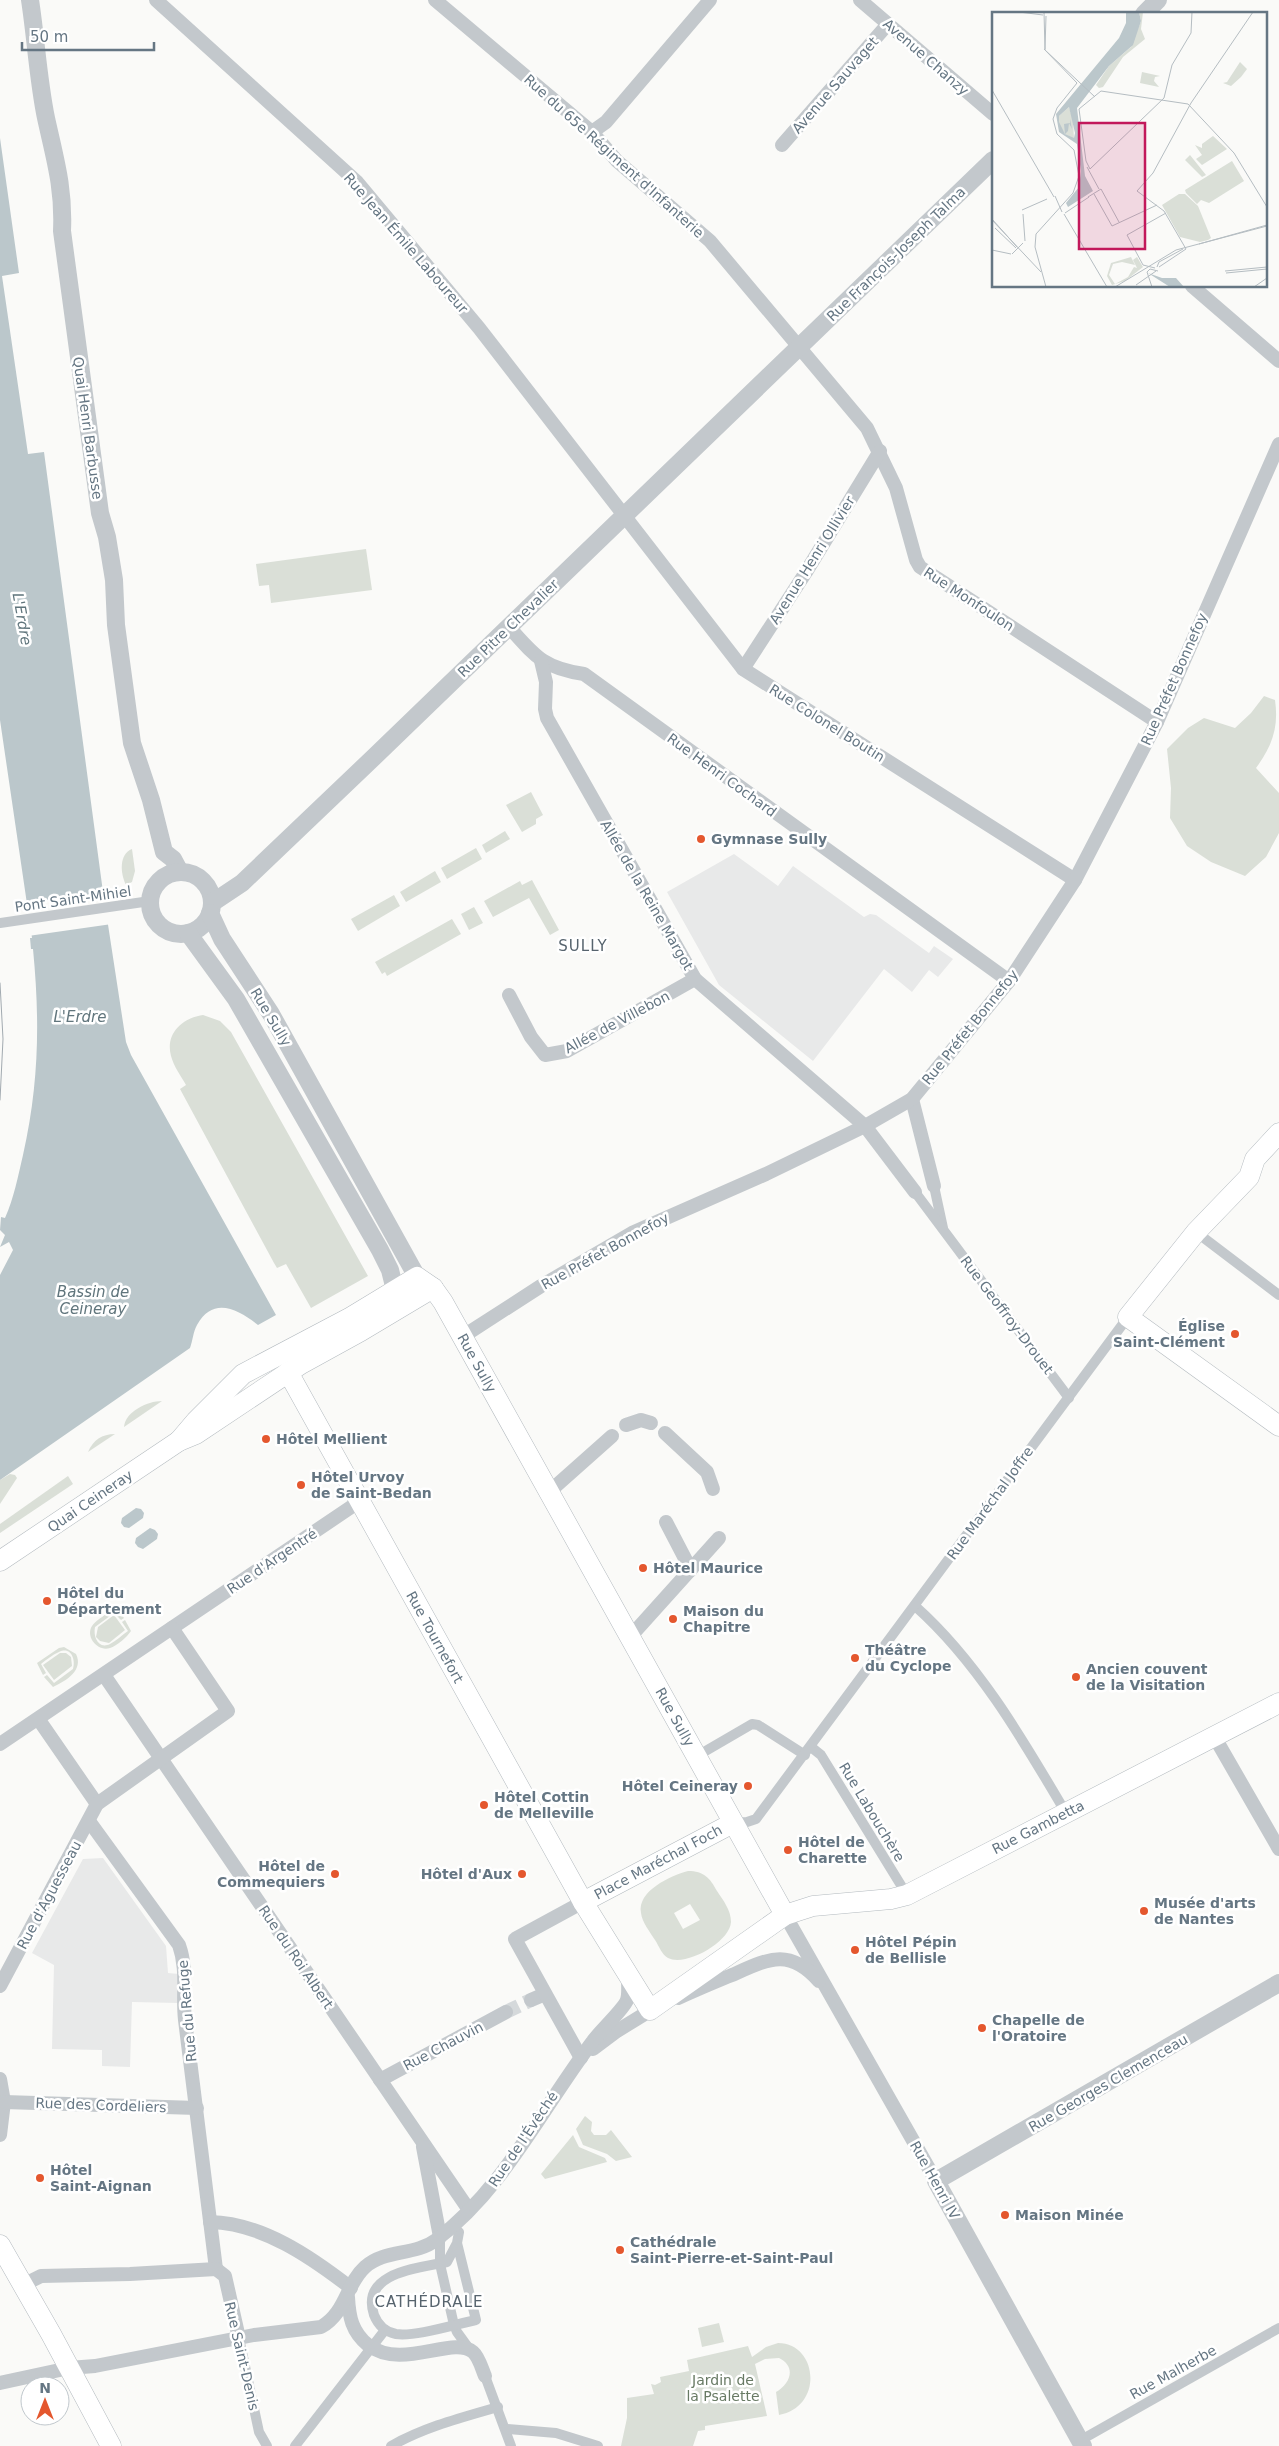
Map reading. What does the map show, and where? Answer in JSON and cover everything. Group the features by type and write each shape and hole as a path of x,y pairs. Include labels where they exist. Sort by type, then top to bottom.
{"main road":[{"name":"Rue Maréchal Joffre","path":"1128,1317 1196,1232 1249,1176 1255,1159 1279,1133"},
{"name":"Rue Maréchal Joffre","path":"1249,1176 1264,1171 1279,1153"},
{"name":"Quai Ceineray","path":"179,1441 196,1421 243,1374 273,1357 290,1351 395,1290 425,1283"},
{"name":"Quai Ceineray","path":"0,1561 179,1441 196,1434 425,1283"},
{"name":"Rue Sully","path":"425,1283 462,1337 697,1756 732,1823"},
{"path":"1128,1317 1279,1426"},
{"path":"288,1372 290,1351"},
{"name":"Rue Tournefort","path":"288,1372 583,1902"},
{"name":"Rue Gambetta","path":"785,1915 813,1906 893,1899 906,1894 1279,1703"},
{"name":"Place Maréchal Foch","path":"650,2010 628,1978 583,1902 732,1823 785,1915"},
{"path":"650,2010 785,1915"},
{"path":"0,2245 111,2446"}],"street":[{"name":"Quai Henri Barbusse","path":"30,0 46,117 56,155 62,195 63,241 100,513 107,537 114,580 116,625 132,743 151,800 164,852 173,859 180,872"},
{"name":"Rue Jean Émile Laboureur","path":"156,0 356,182 479,328 625,515"},
{"name":"Rue du 65e Régiment d'Infanterie","path":"435,0 592,132 617,161 710,241 799,348"},
{"path":"592,132 606,122 710,0"},
{"name":"Avenue Chanzy","path":"860,0 992,113"},
{"path":"1146,12 1158,0"},
{"name":"Avenue Sauvaget","path":"782,145 888,24"},
{"name":"Rue François-Joseph Talma","path":"799,348 992,161"},
{"path":"1194,288 1279,360"},
{"name":"Rue Pitre Chevalier","path":"211,908 248,877 799,348"},
{"name":"Rue Monfoulon","path":"799,348 867,428 880,451 896,488 916,560 920,567 1156,722"},
{"name":"Rue Préfet Bonnefoy","path":"462,1337 541,1286 632,1233 766,1174 865,1126 912,1099 1009,982 1075,880 1156,722 1279,444"},
{"name":"Avenue Henri Ollivier","path":"743,669 806,572 880,451"},
{"name":"Rue Colonel Boutin","path":"625,515 743,669 1075,880"},
{"name":"Rue Henri Cochard","path":"508,627 541,661 563,671 584,674 1009,982"},
{"name":"Allée de la Reine Margot","path":"541,661 546,682 545,709 547,718 695,979 865,1126"},
{"path":"157,884 167,875 180,872 194,875 203,882 209,892 211,908 201,926 188,933 173,933 163,928 154,917 150,901 157,884 156,861 164,852"},
{"name":"Pont Saint-Mihiel","path":"0,923 150,901"},
{"name":"Rue Sully","path":"211,908 222,939 271,1014 425,1283"},
{"name":"Rue Sully","path":"188,933 240,1007 380,1250 390,1270 395,1290"},
{"name":"Allée de Villebon","path":"509,995 531,1037 545,1055 567,1051 695,979"},
{"name":"Rue Geoffroy-Drouet","path":"912,1099 944,1231"},
{"name":"Rue Geoffroy-Drouet","path":"865,1126 1069,1398"},
{"path":"1196,1232 1279,1295"},
{"name":"Rue Maréchal Joffre","path":"732,1823 756,1819 1128,1317"},
{"path":"626,1424 641,1420 651,1423"},
{"path":"665,1433 707,1472 713,1489"},
{"path":"549,1492 612,1436"},
{"name":"Rue d'Argentré","path":"0,1744 39,1720 360,1501"},
{"path":"666,1522 691,1570"},
{"path":"630,1637 719,1538"},
{"path":"915,1606 936,1625 998,1700 1066,1812"},
{"path":"39,1720 97,1804 228,1711 178,1625"},
{"name":"Rue du Roi Albert","path":"104,1675 469,2210"},
{"name":"Rue Labouchère","path":"697,1756 752,1724 758,1725 808,1751 822,1755 906,1894"},
{"path":"1214,1736 1279,1849"},
{"name":"Rue d'Aguesseau","path":"0,1986 97,1804"},
{"name":"Rue du Refuge","path":"88,1820 179,1944 185,1974 185,2016 216,2269"},
{"name":"Place Maréchal Foch","path":"581,2058 515,1939 583,1902"},
{"name":"Rue Henri IV","path":"785,1915 834,1998 1082,2443"},
{"path":"581,2058 617,2031 650,2010 772,1958 790,1960 802,1966 834,1998"},
{"path":"581,2058 593,2041 627,2002 628,1978"},
{"name":"Rue Georges Clemenceau","path":"936,2181 1279,1983"},
{"path":"531,2000 545,1994"},
{"name":"Rue Chauvin","path":"380,2080 506,2012"},
{"name":"Rue de l'Évêché","path":"0,2383 69,2368 95,2366 238,2338 307,2329 327,2323 339,2312 360,2272 374,2260 433,2242 469,2210 493,2185 559,2087 581,2058"},
{"path":"0,2079 4,2102 0,2135"},
{"name":"Rue des Cordeliers","path":"4,2102 197,2108"},
{"name":"Rue du Roi Albert","path":"422,2142 440,2237"},
{"path":"210,2222 228,2222 243,2226 298,2251 320,2264 349,2292 352,2324 362,2340 372,2348 395,2356 460,2347 470,2350"},
{"path":"457,2243 478,2323 454,2324 408,2334 398,2334 385,2330 376,2320 372,2302 374,2293 382,2280 400,2273 447,2262 457,2243 459,2232"},
{"path":"440,2237 440,2264 456,2332 476,2355 498,2407 511,2446"},
{"path":"23,2285 41,2276 130,2274 216,2269"},
{"name":"Rue Saint-Denis","path":"216,2269 225,2276 259,2432 267,2446"},
{"name":"Rue Malherbe","path":"1082,2443 1279,2328"},
{"path":"295,2446 331,2397 385,2330"},
{"path":"391,2446 413,2434 441,2423 498,2407"},
{"path":"506,2429 556,2433 598,2446"}],"shaded area":[{"path":"734,854 778,886 793,866 864,917 870,914 876,915 929,953 934,946 953,959 938,977 929,970 912,992 884,969 813,1061 719,985 667,892"},
{"path":"103,1858 166,1946 168,1973 179,1974 178,2003 132,2002 130,2067 102,2066 102,2050 52,2049 54,1965 32,1953 83,1859"}],"green space":[{"path":"366,549 372,590 271,603 269,585 259,586 256,564"},
{"path":"1264,696 1275,700 1275,728 1270,744 1256,768 1279,793 1279,833 1266,857 1245,876 1211,862 1187,846 1170,818 1171,788 1167,749 1188,728 1204,718 1235,728 1251,713"},
{"path":"531,792 543,815 536,819 536,824 522,832 506,805"},
{"path":"505,831 510,839 486,853 482,845"},
{"path":"476,848 482,859 447,879 441,868"},
{"path":"132,849 135,871 132,882 126,885 122,864 125,855"},
{"path":"435,871 441,882 406,902 400,892"},
{"path":"532,880 559,930 550,935 529,898 493,917 484,901 520,881 522,885"},
{"path":"394,895 400,906 358,931 351,919"},
{"path":"474,907 483,923 469,930 461,914"},
{"path":"452,919 461,934 387,976 385,972 382,974 375,962"},
{"path":"203,1015 220,1021 231,1032 368,1276 311,1308 286,1264 277,1268 274,1263 180,1089 186,1085 172,1060 170,1048 173,1034 182,1023"},
{"path":"162,1401 124,1427 128,1417 138,1408"},
{"path":"115,1434 88,1452 92,1444 98,1439 106,1435"},
{"path":"10,1474 15,1475 17,1478 0,1504 0,1480"},
{"path":"68,1476 73,1484 0,1533 0,1524"},
{"path":"113,1609 117,1610 124,1618 121,1620 114,1613 95,1627 95,1634 99,1644 110,1644 128,1631 122,1622 125,1620 131,1631 116,1645 105,1649 101,1648 91,1639 90,1630 96,1622"},
{"path":"114,1615 125,1630 109,1643 100,1641 96,1637 98,1627"},
{"path":"64,1647 76,1654 78,1665 68,1678 53,1687 44,1677 47,1675 54,1683 73,1669 72,1655 67,1651 56,1653 41,1664 46,1673 43,1675 37,1663 59,1648"},
{"path":"60,1653 66,1653 71,1657 72,1666 54,1680 43,1665"},
{"path":"694,1871 709,1879 726,1905 730,1913 731,1922 729,1930 715,1945 696,1956 676,1960 664,1955 646,1927 641,1913 641,1905 649,1891 681,1873","holes":["690,1904 700,1920 683,1929 674,1913"]},
{"path":"585,2116 592,2122 591,2131 594,2135 606,2135 611,2130 632,2157 616,2161 607,2154 583,2145 576,2129"},
{"path":"573,2135 579,2147 605,2158 607,2162 545,2179 541,2174"},
{"path":"719,2323 724,2342 702,2347 698,2328"},
{"name":"Jardin de la Psalette","path":"778,2343 791,2346 801,2353 808,2364 810,2376 809,2389 803,2400 794,2410 779,2415 776,2392 788,2380 790,2371 788,2366 779,2358 765,2359 755,2364 767,2416 705,2426 705,2430 698,2431 693,2446 621,2446 627,2418 627,2398 654,2394 651,2384 655,2385 661,2382 660,2377 689,2371 687,2360 748,2346 752,2357 766,2347"}],"water":[{"path":"0,138 19,273 2,276 28,454 44,452 103,892 126,1042 131,1055 276,1315 258,1325 234,1310 218,1308 210,1311 203,1316 197,1325 190,1348 0,1480 0,1275 13,1250 9,1242 0,1247 5,1235 0,1230 1,1217 5,1218 11,1203 28,1129 37,1052 37,1002 33,949 31,949 30,938 32,938 0,720"},
{"path":"136,1508 141,1509 144,1513 143,1518 129,1528 124,1527 121,1523 122,1518"},
{"path":"150,1528 158,1534 157,1539 143,1549 138,1547 135,1543 136,1538"}],"pier":[{"path":"106,892 112,924 28,936 23,903"}],"tunnel":[{"path":"506,2012 531,2000"}],"tram line":[{"path":"0,983 3,1039 0,1100"}],"place":[{"name":"Gymnase Sully","path":"701,839"},
{"name":"Église Saint-Clément","path":"1235,1334"},
{"name":"Hôtel Mellient","path":"266,1439"},
{"name":"Hôtel Urvoy de Saint-Bedan","path":"301,1485"},
{"name":"Hôtel Maurice","path":"643,1568"},
{"name":"Hôtel du Département","path":"47,1601"},
{"name":"Maison du Chapitre","path":"673,1619"},
{"name":"Théâtre du Cyclope","path":"855,1658"},
{"name":"Ancien couvent de la Visitation","path":"1076,1677"},
{"name":"Hôtel Ceineray","path":"748,1786"},
{"name":"Hôtel Cottin de Melleville","path":"484,1805"},
{"name":"Hôtel de Charette","path":"788,1850"},
{"name":"Hôtel de Commequiers","path":"335,1874"},
{"name":"Hôtel d'Aux","path":"522,1874"},
{"name":"Musée d'arts de Nantes","path":"1144,1911"},
{"name":"Hôtel Pépin de Bellisle","path":"855,1950"},
{"name":"Chapelle de l'Oratoire","path":"982,2028"},
{"name":"Hôtel Saint-Aignan","path":"40,2178"},
{"name":"Maison Minée","path":"1005,2215"},
{"name":"Cathédrale Saint-Pierre-et-Saint-Paul","path":"620,2250"}],"district":[{"name":"SULLY","path":"583,946"},
{"name":"CATHÉDRALE","path":"429,2302"}],"water label":[{"name":"L'Erdre","path":"22,619"},
{"name":"L'Erdre","path":"80,1017"},
{"name":"Bassin de Ceineray","path":"93,1300"}]}
